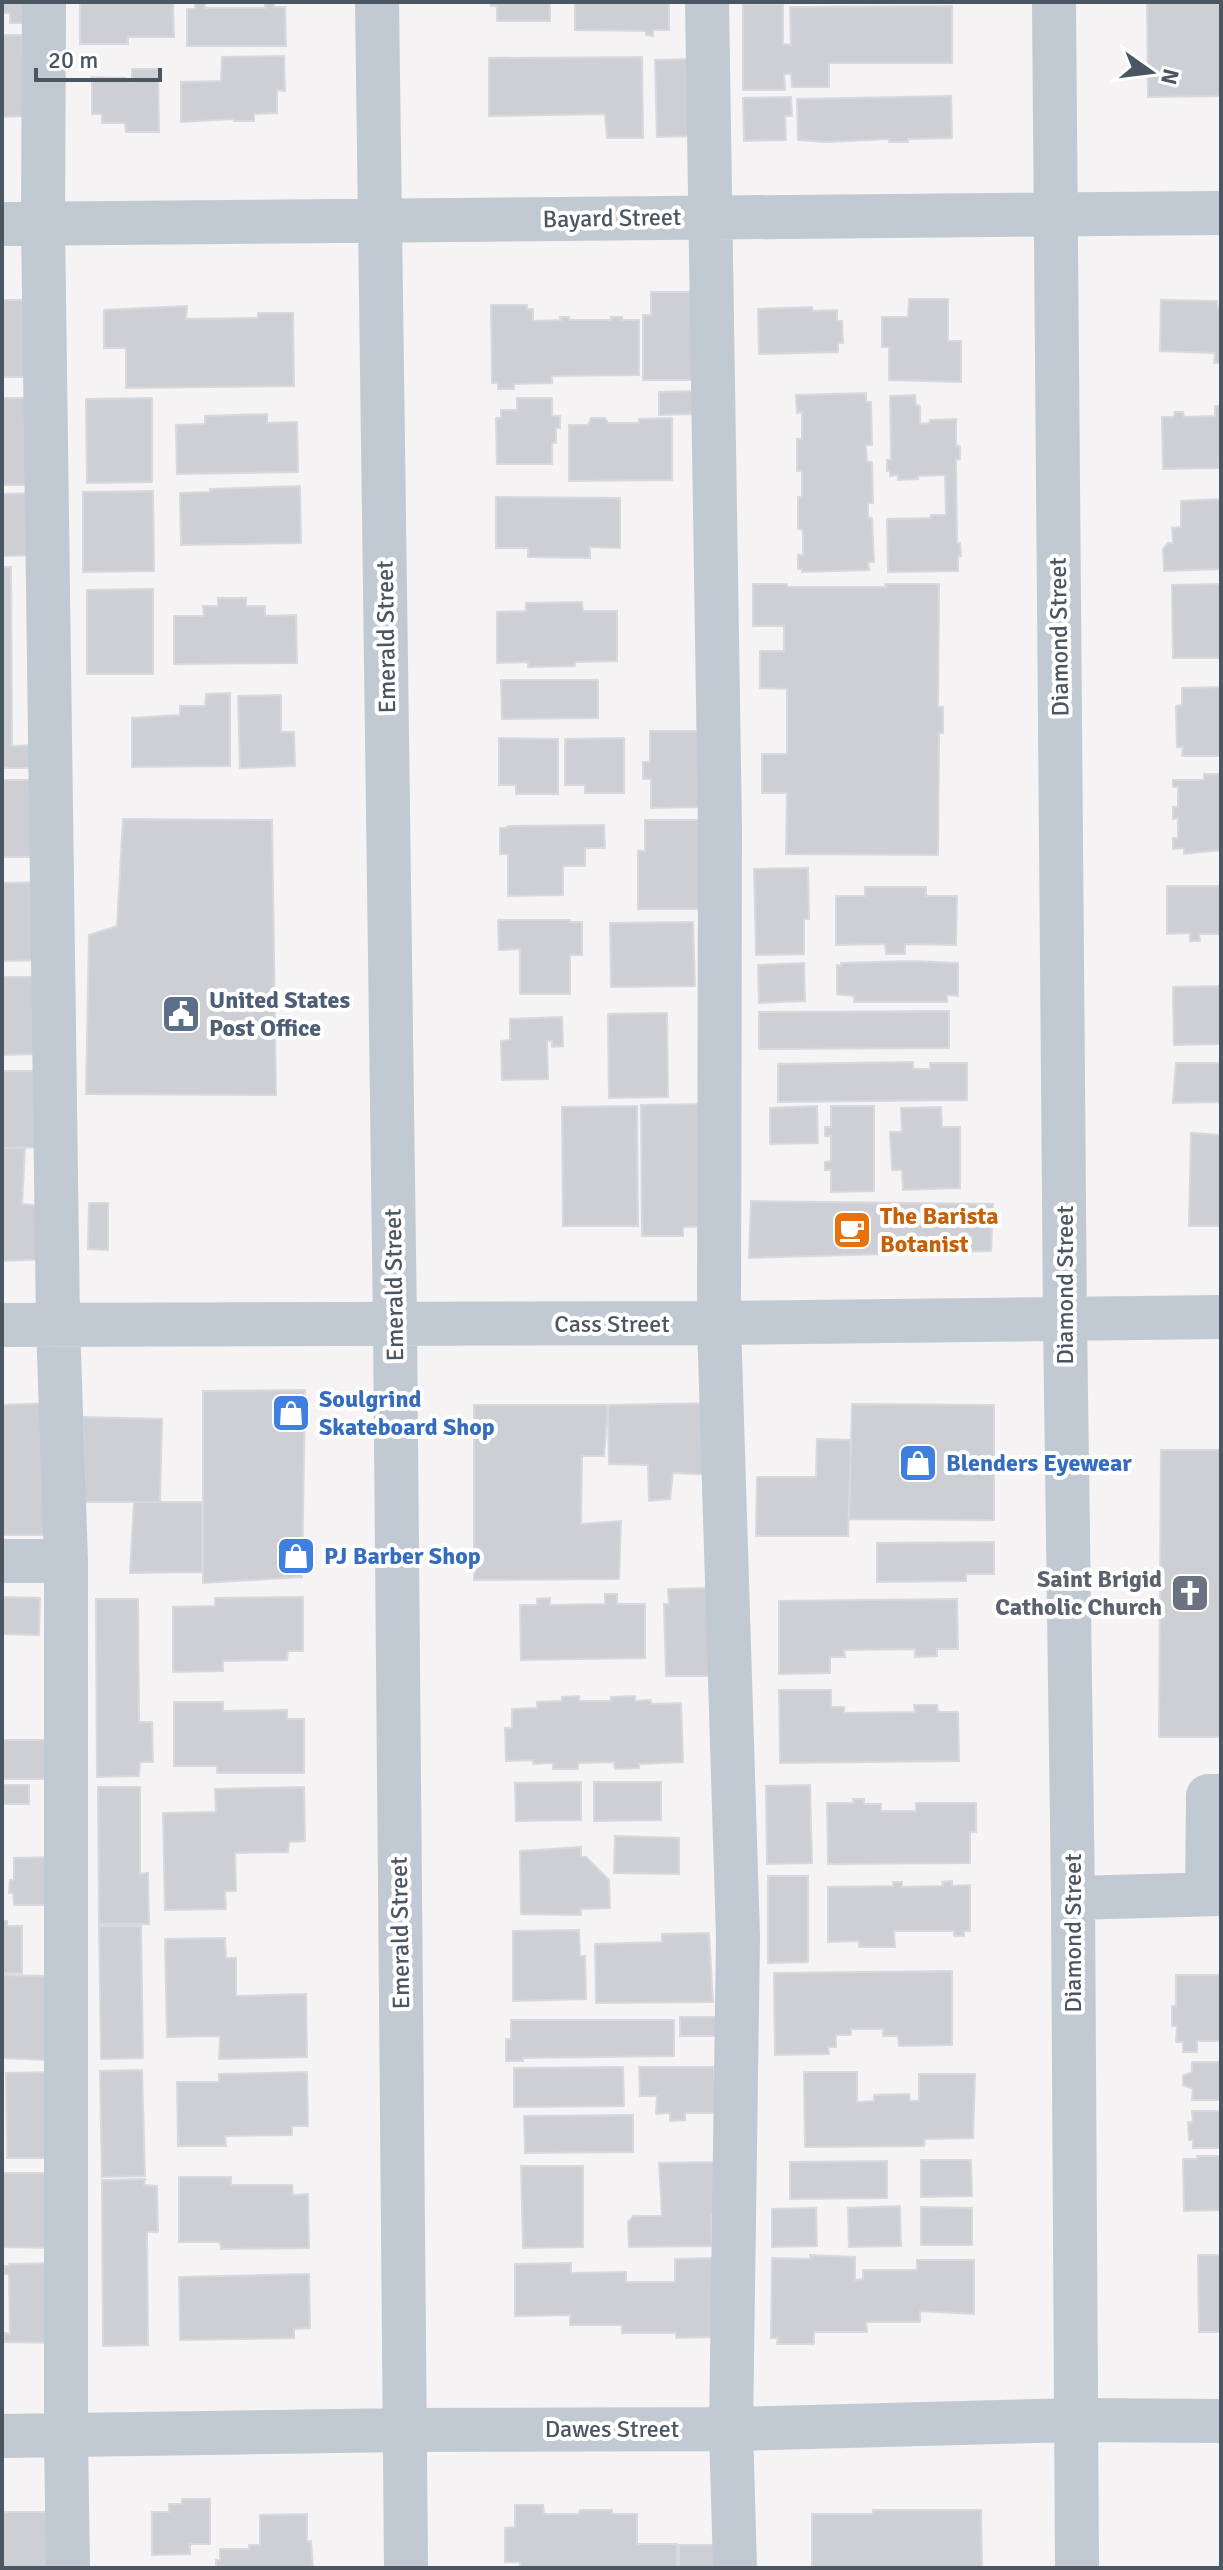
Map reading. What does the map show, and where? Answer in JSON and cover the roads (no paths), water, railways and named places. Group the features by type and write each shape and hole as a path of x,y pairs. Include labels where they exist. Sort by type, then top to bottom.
{"street":[{"path":"44,2 23,223 66,1561 68,2568"},
{"name":"Emerald Street","path":"377,2 395,1325 406,2568"},
{"path":"707,2 720,828 719,1323 738,1937 731,2429 735,2568"},
{"name":"Diamond Street","path":"1054,2 1077,2568"},
{"name":"Bayard Street","path":"23,223 1221,213"},
{"name":"Cass Street","path":"2,1325 719,1323 1221,1317"},
{"path":"2,1561 66,1561"},
{"path":"1073,1898 1214,1894 1208,1796 1221,1796"},
{"name":"Dawes Street","path":"2,2436 731,2429 1076,2420 1221,2421"}],"place":[{"name":"United States Post Office","path":"181,1014"},
{"name":"The Barista Botanist","path":"852,1230"},
{"name":"Soulgrind Skateboard Shop","path":"291,1413"},
{"name":"Blenders Eyewear","path":"918,1463"},
{"name":"PJ Barber Shop","path":"296,1556"},
{"name":"Saint Brigid Catholic Church","path":"1190,1593"}]}
